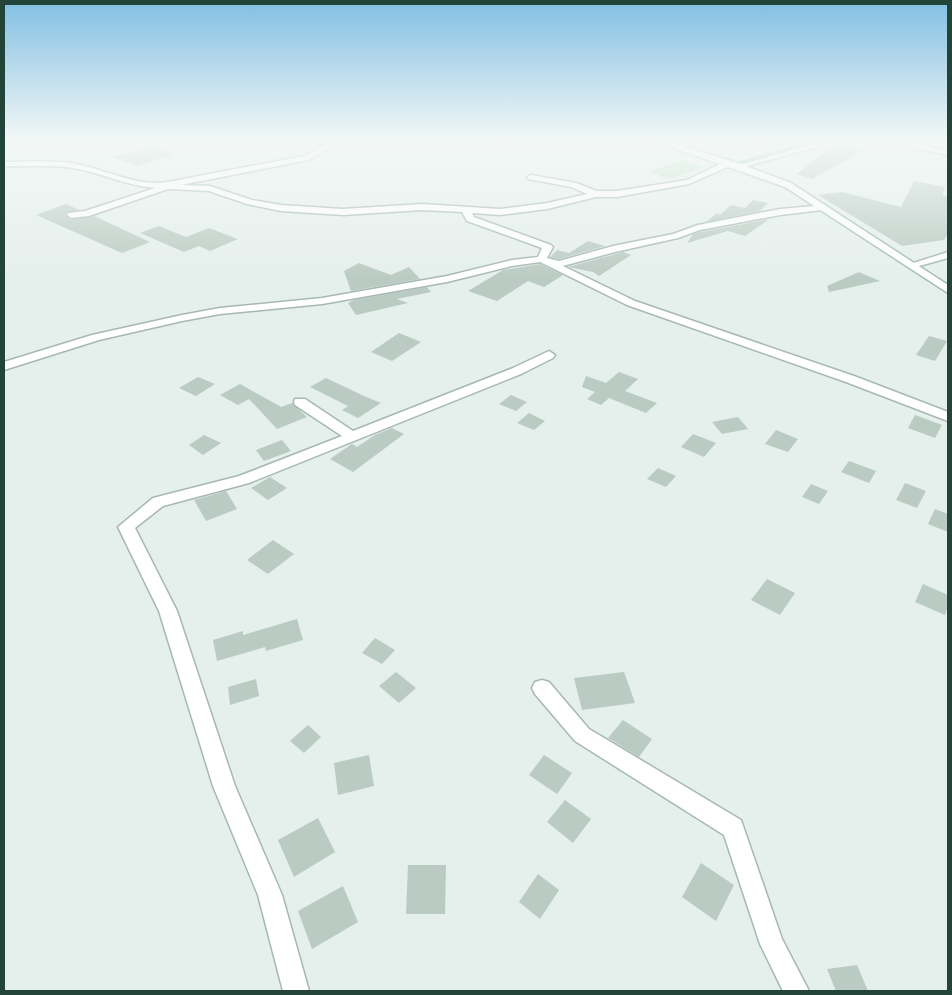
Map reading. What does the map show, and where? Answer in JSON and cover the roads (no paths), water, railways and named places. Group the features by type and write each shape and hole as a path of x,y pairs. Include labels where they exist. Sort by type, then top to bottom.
{"street":[{"path":"164,186 210,189 250,202 307,212 422,207 465,208 500,212 547,206 596,194 617,194 662,186"},
{"path":"577,186 596,194"},
{"path":"790,186 948,290"},
{"path":"71,215 86,214 168,187"},
{"path":"4,366 96,337 182,318 220,311 322,301 541,259 559,264 613,249 674,236 698,228 780,212 822,207"},
{"path":"465,208 470,220 548,248 541,259"},
{"path":"912,265 948,255"},
{"path":"541,259 646,309 850,379 948,417"},
{"path":"296,991 270,895 224,786 168,611 126,527 158,502 244,480 516,372 549,355"},
{"path":"300,402 351,436"},
{"path":"542,688 582,734 733,828 772,944 796,991"}]}
